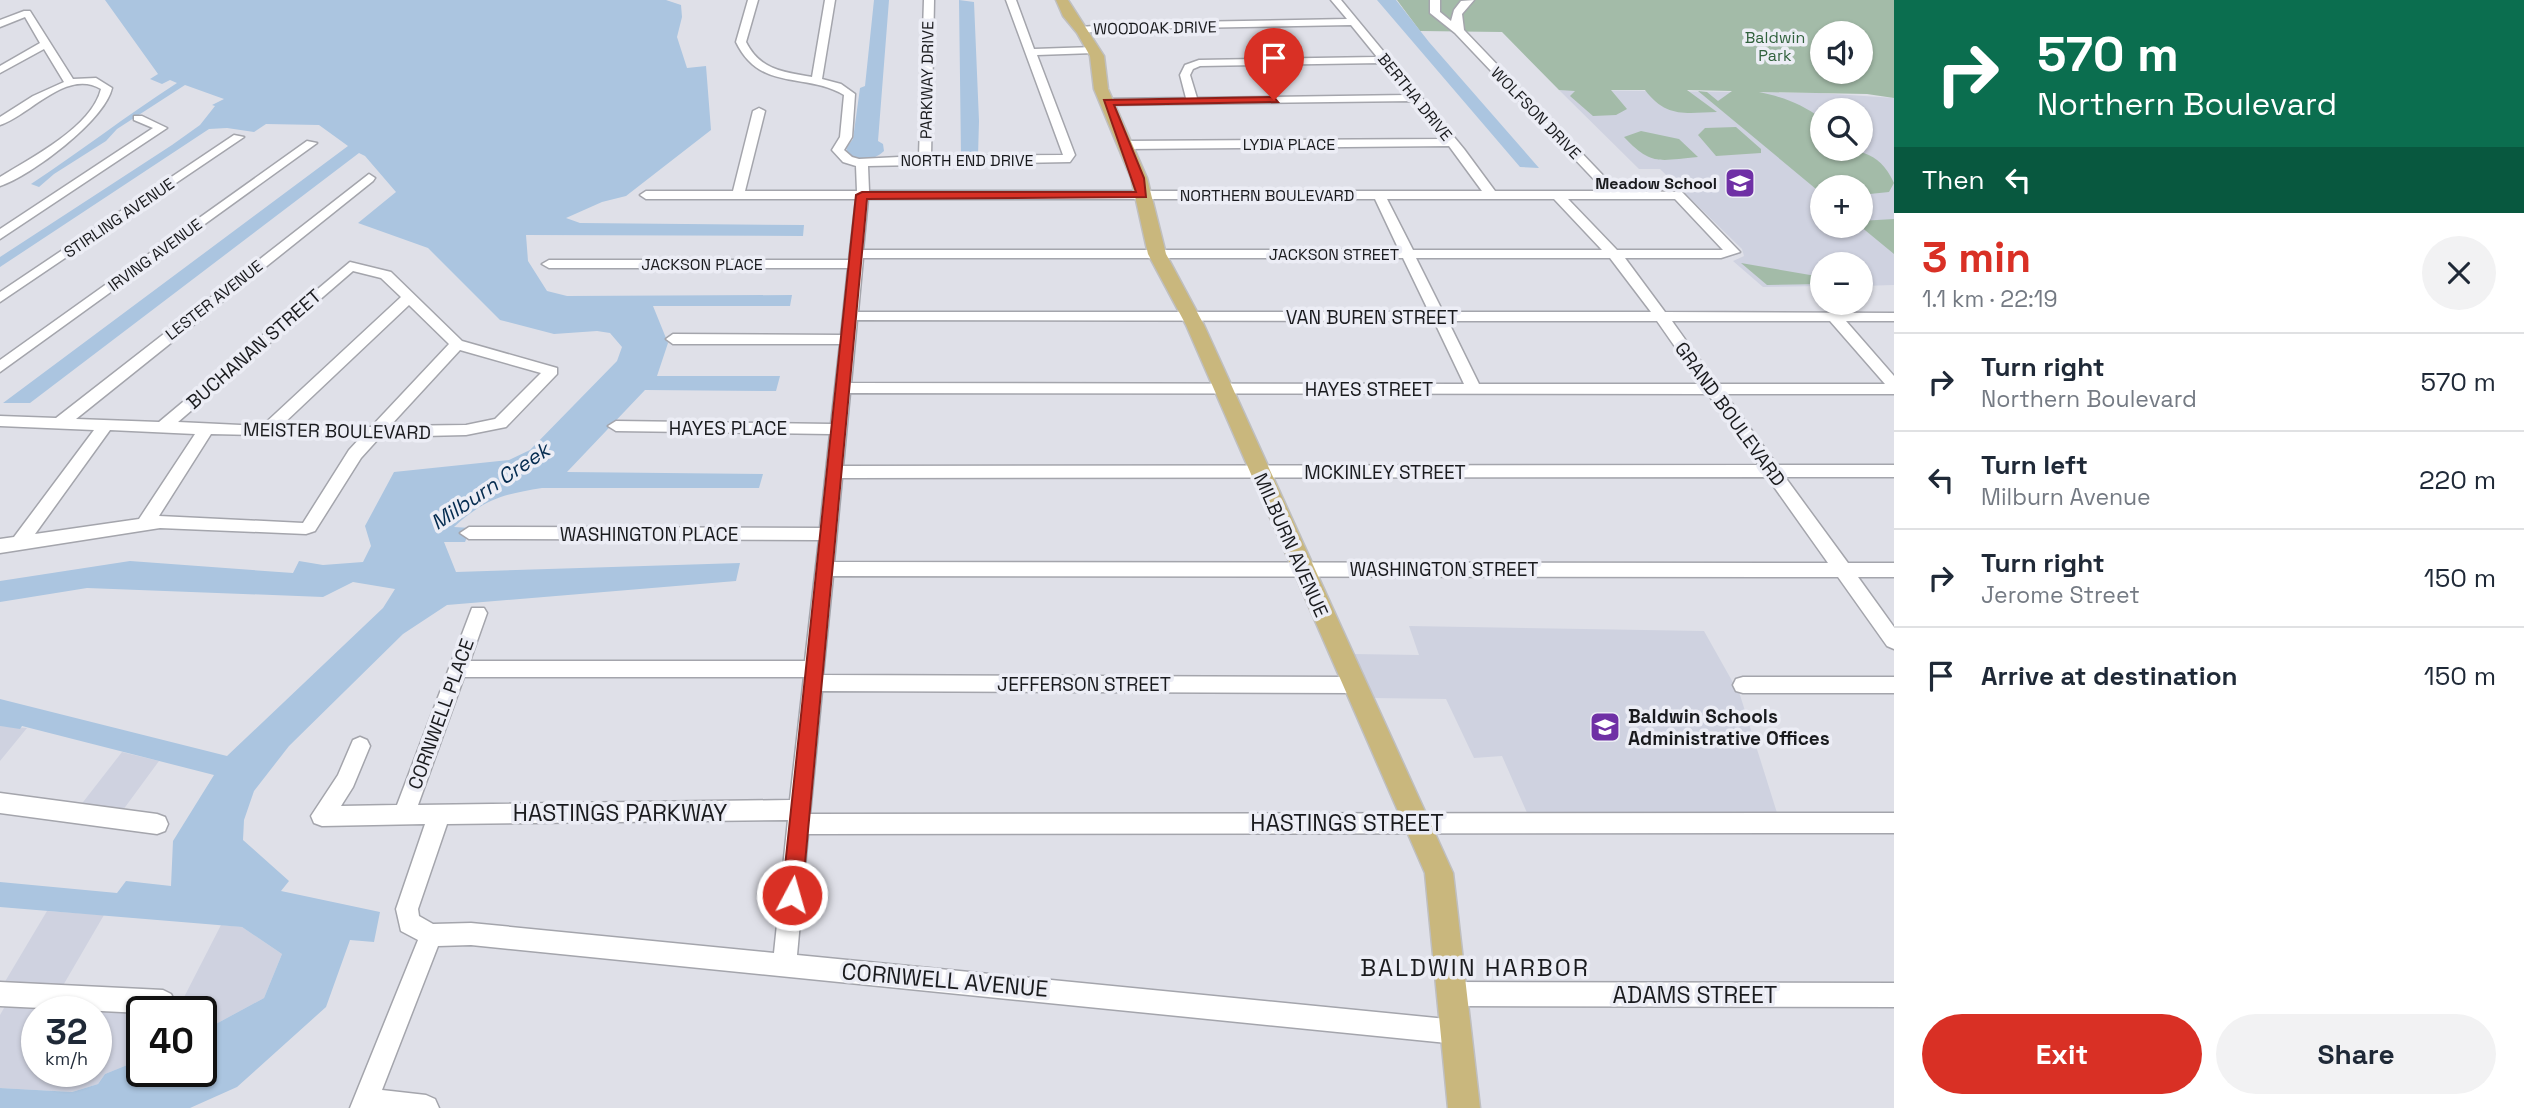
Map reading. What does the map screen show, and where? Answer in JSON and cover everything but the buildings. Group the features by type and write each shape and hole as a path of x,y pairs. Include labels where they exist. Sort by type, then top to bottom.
{"main road":[{"name":"MILBURN AVENUE","path":"1062,0 1069,16 1094,50 1099,64 1101,89 1125,145 1142,195 1157,254 1190,317 1439,873 1454,993 1464,1108"}],"street":[{"path":"753,0 741,42 750,59 780,75 839,87 850,94 846,138 838,150 846,159 862,164 862,195 785,965"},
{"path":"816,83 830,0"},
{"name":"PARKWAY DRIVE","path":"925,160 929,0"},
{"path":"1011,0 1031,52 1094,50"},
{"name":"BERTHA DRIVE","path":"1336,0 1452,142 1491,195"},
{"path":"1459,31 1455,22 1458,12 1469,0"},
{"name":"WOLFSON DRIVE","path":"1458,12 1434,3 1435,13 1459,31 1615,195"},
{"path":"0,24 27,13 70,83"},
{"name":"WOODOAK DRIVE","path":"1081,30 1354,22"},
{"path":"0,70 46,44"},
{"name":"NORTH END DRIVE","path":"862,164 925,160 1059,160 1069,155 1031,52"},
{"path":"1192,100 1185,75 1189,67 1199,63 1384,60"},
{"path":"0,122 54,89 70,83 95,81 107,88 106,98 85,124 0,182"},
{"path":"1107,102 1416,98"},
{"path":"738,195 759,111"},
{"path":"0,235 161,128 138,118"},
{"name":"STIRLING AVENUE","path":"0,298 238,137"},
{"name":"IRVING AVENUE","path":"0,367 311,142"},
{"name":"LYDIA PLACE","path":"1125,145 1452,142"},
{"name":"LESTER AVENUE","path":"60,423 369,178"},
{"name":"NORTHERN BOULEVARD","path":"646,195 1678,195"},
{"path":"1378,195 1474,389"},
{"name":"GRAND BOULEVARD","path":"1557,195 1613,253 1894,641"},
{"name":"JACKSON STREET","path":"855,259 1157,254 1732,251 1678,195"},
{"name":"JACKSON PLACE","path":"549,264 855,259"},
{"name":"BUCHANAN STREET","path":"163,427 351,266 386,275 409,297"},
{"path":"0,546 160,522 300,530 314,523 355,454 457,344 409,297 266,431"},
{"name":"VAN BUREN STREET","path":"850,316 1894,317"},
{"path":"1834,317 1894,387"},
{"path":"673,339 847,340"},
{"name":"MEISTER BOULEVARD","path":"2,423 373,434 488,428 500,423 552,371 457,344"},
{"name":"HAYES STREET","path":"843,388 1894,387"},
{"path":"19,543 106,425"},
{"name":"HAYES PLACE","path":"617,426 839,429"},
{"path":"145,524 206,429"},
{"name":"MCKINLEY STREET","path":"835,472 1894,471"},
{"name":"WASHINGTON PLACE","path":"469,533 828,534"},
{"name":"WASHINGTON STREET","path":"826,569 1894,570"},
{"name":"CORNWELL PLACE","path":"404,816 478,613"},
{"name":"JEFFERSON STREET","path":"457,669 1354,685"},
{"path":"1743,684 1894,685"},
{"name":"HASTINGS PARKWAY","path":"360,746 346,780 322,816 800,817"},
{"path":"0,803 157,824"},
{"path":"426,1108 364,1105 431,935 409,923 407,909 439,815"},
{"name":"HASTINGS STREET","path":"800,817 1417,823 1894,823"},
{"name":"CORNWELL AVENUE","path":"431,935 471,934 1457,1032"},
{"name":"ADAMS STREET","path":"1454,993 1894,995"},
{"path":"0,994 126,1000"}],"shaded area":[{"name":"Meadow School","path":"1559,90 1819,93 1894,98 1894,285 1873,286 1873,252 1810,252 1810,286 1763,287 1733,261 1744,256 1742,249 1660,169 1639,169"},
{"name":"Baldwin Schools Administrative Offices","path":"1409,626 1704,631 1740,695 1778,816 1528,815 1502,756 1474,758 1446,699 1373,698 1352,654 1419,655"},
{"path":"0,726 27,728 0,761"},
{"path":"122,752 159,761 123,810 80,806"},
{"path":"47,911 104,915 57,996 21,996 21,1087 88,1087 72,1092 0,1088 0,1015 8,1001 0,990"},
{"path":"221,925 242,927 282,954 264,998 217,1023 217,996 185,996"},
{"path":"112,1003 126,1003 126,1065 112,1071"}],"green space":[{"name":"Baldwin Park","path":"1397,0 1894,0 1894,98 1867,94 1759,92 1776,96 1810,111 1810,161 1873,161 1873,157 1881,163 1894,183 1889,192 1873,194 1873,175 1810,175 1810,184 1698,91 1707,92 1718,101 1732,91 1687,90 1717,112 1686,113 1669,110 1645,90 1611,90 1627,109 1616,115 1593,116 1570,96 1575,91 1559,90 1502,32 1420,31"},
{"path":"1736,127 1761,149 1761,153 1716,156 1698,135 1705,128"},
{"path":"1641,131 1679,139 1698,157 1665,160 1650,157 1624,137"},
{"path":"1894,219 1894,254 1873,237 1873,220"},
{"path":"1741,263 1810,275 1810,284 1767,285"}],"water":[{"name":"Milburn Creek","path":"105,0 666,0 681,5 682,17 677,37 687,68 706,66 711,130 626,196 602,202 566,218 580,223 804,225 803,236 526,235 528,261 547,291 567,296 792,295 790,306 653,306 668,343 657,376 780,376 776,391 645,390 567,472 763,474 759,488 542,488 505,496 484,504 454,527 471,528 465,542 444,542 456,572 740,563 736,581 447,605 403,634 289,746 254,791 244,820 243,840 289,881 281,891 380,912 374,942 350,940 326,1007 237,1087 190,1108 0,1108 0,1088 72,1092 88,1087 112,1087 112,1071 126,1065 126,1087 217,1087 217,1023 264,998 282,954 242,927 0,907 0,882 117,893 126,881 171,886 173,841 214,775 22,726 20,729 0,726 0,699 227,756 383,608 395,589 353,582 323,597 87,588 0,602 0,581 130,561 293,573 299,561 323,565 363,562 371,546 365,526 394,472 509,460 530,450 617,361 622,347 610,333 597,331 554,334 500,320 428,248 358,223 396,192 365,156 359,153 30,403 3,403 348,146 319,125 266,124 254,132 227,128 209,129 0,267 0,257 172,145 200,125 215,106 212,105 224,99 185,85 117,129 106,141 54,174 39,187 31,184 177,83 170,80 162,84 150,79 158,74"},
{"path":"874,0 889,0 878,141 883,144 884,151 876,157 863,159 849,155 846,148 853,139 860,88 865,86"},
{"path":"959,0 974,2 978,156 961,156"},
{"path":"1377,0 1396,0 1539,168 1520,167"}],"place":[{"name":"Meadow School","path":"1740,183"},
{"name":"Baldwin Schools Administrative Offices","path":"1605,727"}],"district":[{"name":"BALDWIN HARBOR","path":"1475,967"}],"route":[{"path":"792,895 862,195 1142,195 1139,178 1107,102 1274,100"}]}
